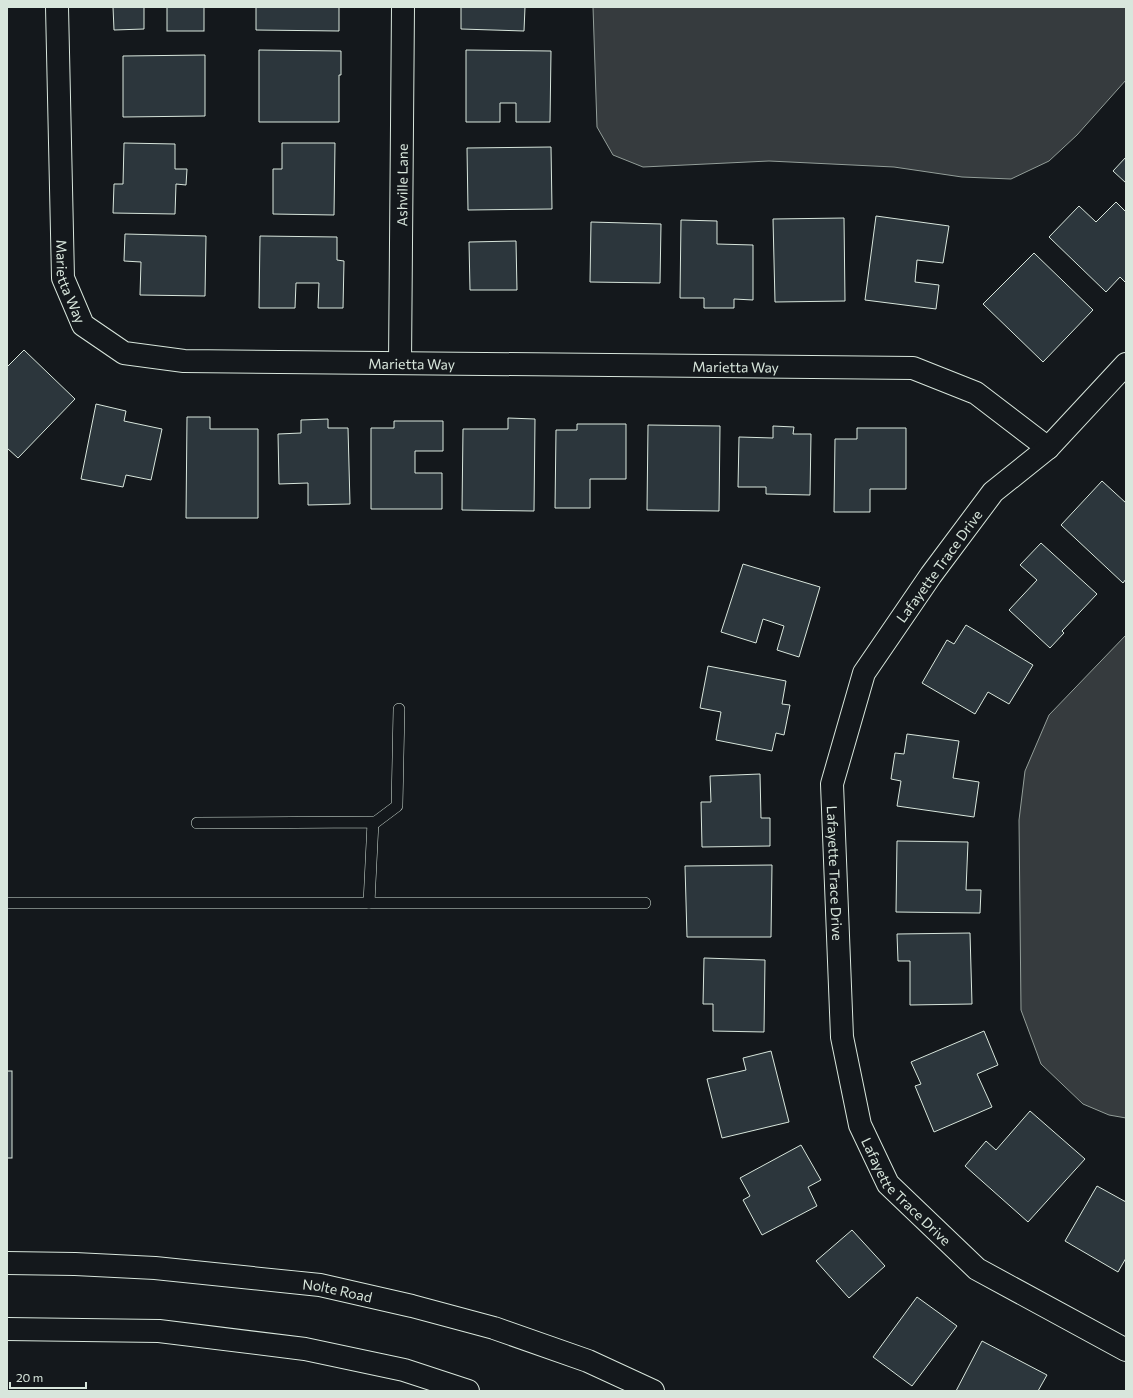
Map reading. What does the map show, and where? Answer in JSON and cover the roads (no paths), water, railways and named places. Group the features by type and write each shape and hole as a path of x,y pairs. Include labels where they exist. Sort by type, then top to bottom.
{"street":[{"name":"Marietta Way","path":"57,7 63,278 83,325 124,353 184,361 913,368 976,393 1048,448"},
{"name":"Ashville Lane","path":"400,363 403,7"},
{"name":"Lafayette Trace Drive","path":"1126,364 1048,448 994,492 931,574 864,673 832,784 842,1037 860,1125 888,1184 977,1269 1126,1350"},
{"name":"Nolte Road","path":"7,1263 75,1264 155,1268 320,1285 412,1306 494,1328 588,1360 653,1391"},
{"path":"7,1329 159,1331 306,1349 404,1370 468,1391"}],"lane":[{"path":"373,824 397,806 399,709"},
{"path":"197,823 373,822 373,824"},
{"path":"369,903 373,824"},
{"path":"7,903 645,903"}]}
